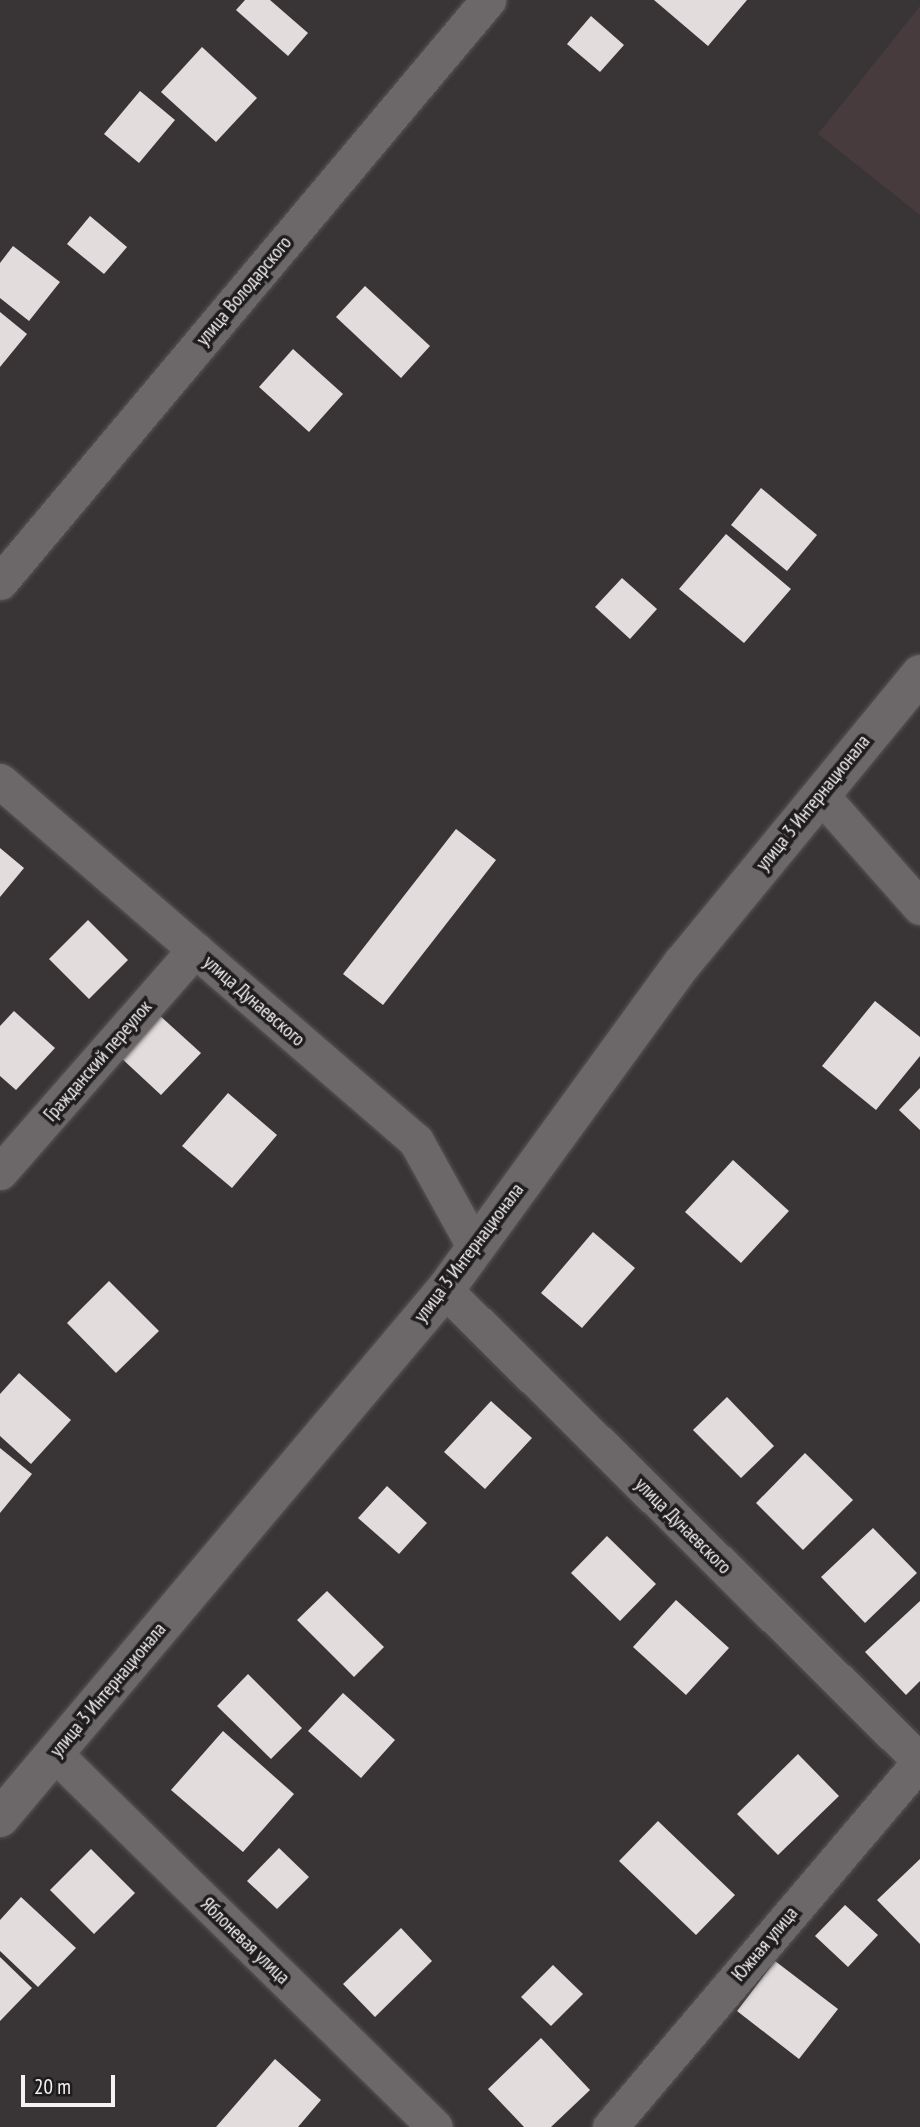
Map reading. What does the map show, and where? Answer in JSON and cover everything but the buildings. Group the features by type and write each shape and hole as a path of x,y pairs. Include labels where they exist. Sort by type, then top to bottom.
{"street":[{"name":"улица Володарского","path":"0,582 488,0"},
{"name":"улица 3 Интернационала","path":"0,1818 445,1290 683,962 920,674"},
{"name":"улица Дунаевского","path":"0,781 416,1141 475,1248"},
{"path":"820,794 920,907"},
{"name":"Гражданский переулок","path":"0,1172 195,949"},
{"name":"улица Дунаевского","path":"445,1290 920,1761"},
{"name":"Яблоневая улица","path":"55,1754 435,2127"},
{"name":"Южная улица","path":"610,2127 920,1761"}],"shaded area":[{"path":"920,6 920,215 818,134"}]}
